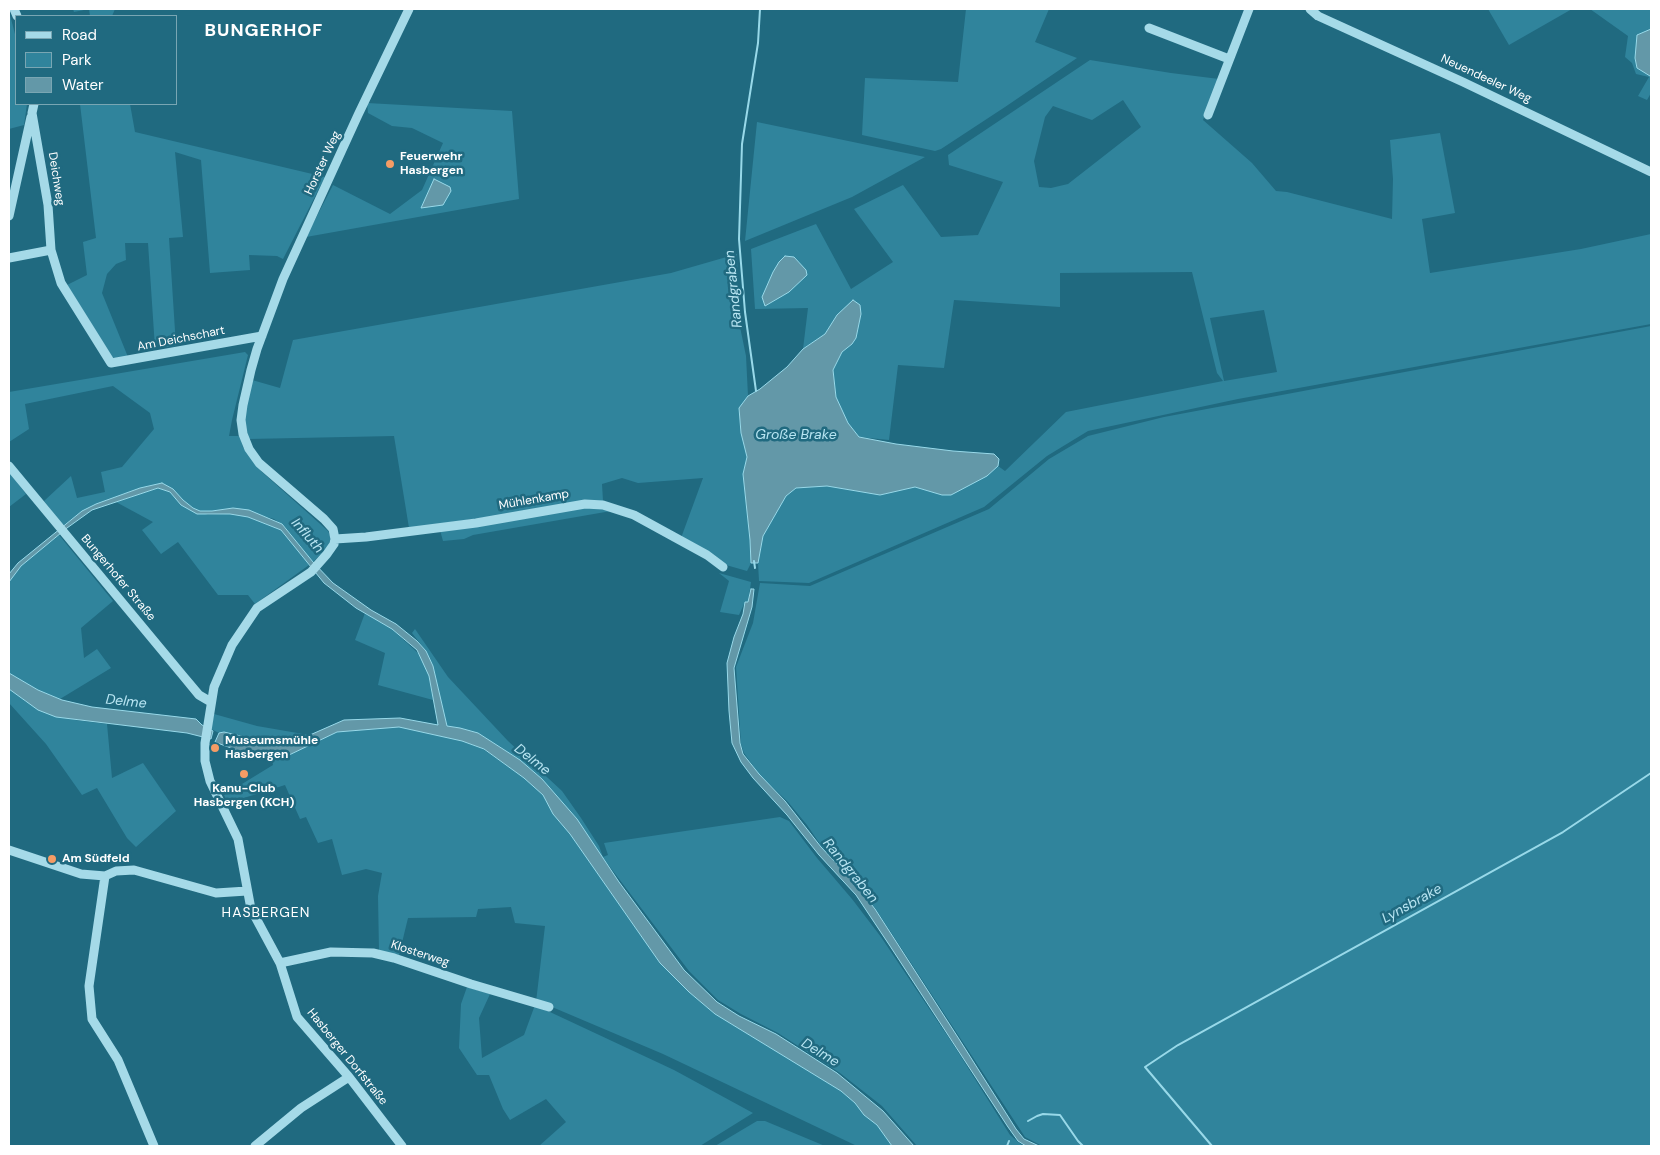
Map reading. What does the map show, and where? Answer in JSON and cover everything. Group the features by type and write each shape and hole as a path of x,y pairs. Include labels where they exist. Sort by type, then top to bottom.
{"street":[{"name":"Horster Weg","path":"263,333 287,270 409,9"},
{"path":"1208,115 1249,9"},
{"name":"Neuendeeler Weg","path":"1310,9 1318,16 1464,82 1651,172"},
{"path":"1149,28 1229,59"},
{"name":"Deichweg","path":"9,216 33,108"},
{"name":"Deichweg","path":"33,108 48,204 51,250 61,283 107,357"},
{"path":"9,258 51,250"},
{"name":"Am Deichschart","path":"107,357 111,363 122,362 263,333"},
{"path":"211,702 214,687 232,645 258,608 311,572 334,544 335,538 333,528 324,519 259,463 249,449 242,434 241,420 245,391 263,333"},
{"name":"Bungerhofer Straße","path":"9,466 199,695 211,702"},
{"name":"Mühlenkamp","path":"335,538 366,537 467,524 585,504 603,505 634,515 723,567"},
{"name":"Hasberger Dorfstraße","path":"211,702 204,761 210,781 238,839 251,909 280,963 297,1017 349,1077 402,1146"},
{"path":"9,850 81,874 105,876 116,872 134,870 216,893 247,891"},
{"path":"105,876 89,986 92,1019 118,1060 154,1146"},
{"name":"Klosterweg","path":"280,963 331,952 373,953 549,1007"},
{"path":"255,1146 301,1108 349,1077"}],"green space":[{"path":"73,9 89,9 74,12"},
{"path":"89,9 115,9 112,15 90,15"},
{"path":"966,9 1049,9 1035,42 1077,58 941,149 935,151 862,135 865,78 958,82"},
{"path":"1488,9 1572,9 1509,45"},
{"path":"1590,9 1651,9 1651,93 1647,100 1638,96 1649,77 1636,74 1632,63 1625,57 1628,36"},
{"path":"9,11 15,34 15,105 27,105 24,125 9,129"},
{"path":"1090,60 1219,79 1203,120 1252,163 1276,191 1287,192 1392,219 1393,179 1390,140 1440,133 1455,213 1422,219 1430,273 1581,249 1651,234 1651,324 1238,399 1088,431 1047,456 984,507 809,583 759,581 758,563 763,536 786,496 796,488 827,486 880,495 915,487 942,495 987,476 998,466 1005,471 1066,412 1223,381 1217,373 1192,272 1060,273 1060,307 954,300 944,368 898,365 889,440 859,437 848,423 836,397 833,370 842,352 856,338 861,314 837,315 825,334 803,349 808,308 755,309 751,249 816,224 851,289 893,262 854,209 903,185 941,237 978,235 1003,182 949,165 948,155","holes":["1123,100 1141,127 1068,184 1051,188 1039,187 1034,161 1045,117 1053,106 1092,120","785,257 794,257 800,263 769,282 773,272","1264,310 1277,372 1224,381 1210,318"]},
{"path":"367,103 512,111 519,199 306,237 333,185 390,214 422,190 443,143 412,128 392,126 368,113"},
{"path":"80,105 130,105 135,132 325,177 283,259 277,256 249,255 250,270 210,273 201,160 175,152 183,237 169,238 176,346 155,348 148,243 125,243 126,260 116,264 107,274 102,293 128,357 120,359 110,357 67,285 87,275 83,242 96,238"},
{"path":"757,122 925,157 852,197 745,241"},
{"path":"737,254 739,322 746,356 748,396 739,409 741,433 747,457 743,474 751,563 747,571 726,565 681,538 703,478 638,483 622,478 602,484 603,501 409,528 394,436 248,439 244,428 244,411 252,380 280,388 293,340 671,273"},
{"path":"1651,326 1651,1146 1042,1146 1025,1137 875,908 853,878 822,847 788,802 759,774 744,753 741,744 736,667 753,623 760,583 810,586 989,509 1049,459 1088,436 1164,417"},
{"path":"245,352 248,355 229,436 240,436 243,447 262,472 328,531 331,537 330,545 313,562 285,527 274,519 233,508 200,511 193,508 173,489 162,483 140,488 96,504 82,511 64,525 60,522 44,501 71,476 77,498 105,492 101,472 122,467 154,429 150,413 113,386 25,404 29,429 9,442 9,392"},
{"path":"9,472 26,494 9,507"},
{"path":"158,488 170,492 181,505 208,515 230,514 248,517 281,530 309,565 255,604 248,595 218,595 178,542 161,554 142,530 153,522 116,502"},
{"path":"595,506 611,511 473,535 464,539 443,541 440,530"},
{"path":"59,535 113,601 81,628 84,658 97,649 111,668 60,699 38,690 9,673 9,582 21,566"},
{"path":"719,573 751,582 748,603 745,602 739,615 720,612 729,581"},
{"path":"365,613 392,629 421,656 429,676 433,700 378,685 385,653 355,640"},
{"path":"415,629 448,677 508,741 562,791 599,846 603,857 608,855 604,843 780,817 789,821 881,937 955,1047 1010,1135 1023,1146 917,1146 882,1106 840,1073 778,1033 718,1000 689,971 594,846 577,819 542,779 520,760 478,733 447,726 433,666 426,651 412,633"},
{"path":"9,689 26,702 75,720 107,724 112,778 143,763 176,811 136,847 127,838 97,788 82,795 46,744 9,703"},
{"path":"214,714 257,726 309,735 294,742 274,744 254,741 239,735 219,733 211,729"},
{"path":"399,727 462,741 483,749 524,778 543,795 553,814 570,834 660,963 689,992 715,1014 841,1091 855,1103 864,1115 877,1125 892,1146 857,1146 663,1054 545,1004 536,1002 545,926 515,923 511,907 478,909 476,917 408,918 399,955 379,951 378,896 382,873 366,869 342,875 332,839 318,843 306,817 300,819 285,785 228,803 224,795 273,765 272,760 287,756 337,732"},
{"path":"467,987 490,994 479,1018 482,1058 524,1035 535,1005 674,1070 753,1113 700,1146 539,1146 566,1122 546,1099 510,1120 503,1109 489,1075 477,1075 459,1048 461,1004"},
{"path":"757,1121 765,1121 825,1146 715,1146"}],"water":[{"path":"1651,29 1650,76 1637,68 1635,58 1637,35"},
{"path":"434,179 450,187 451,191 443,205 421,208"},
{"path":"785,256 794,257 806,270 807,275 789,292 765,306 762,297 773,272"},
{"name":"Große Brake","path":"853,300 860,305 861,314 856,338 842,352 833,370 836,397 848,423 859,437 896,444 994,454 999,459 998,466 987,476 951,495 942,495 915,487 880,495 827,486 796,488 786,496 763,536 758,563 751,563 743,474 747,457 741,433 739,408 748,396 760,389 787,367 803,349 825,334 837,315"},
{"path":"162,483 173,489 193,508 200,511 233,508 249,510 282,524 333,583 371,610 396,624 417,641 426,651 433,666 447,726 478,733 520,760 542,779 577,819 619,882 684,970 717,1002 739,1016 776,1034 837,1073 883,1111 914,1146 892,1146 877,1125 864,1115 855,1103 841,1091 715,1014 689,992 660,963 570,834 553,814 543,795 524,778 484,749 462,741 399,727 337,732 287,756 272,760 259,759 215,742 219,733 224,732 274,744 294,742 344,720 400,718 438,725 429,676 417,650 392,629 356,608 324,583 281,530 248,517 230,514 197,514 181,505 170,492 158,488 92,510 21,566 9,582 9,574 18,563 82,511 140,488"},
{"path":"751,589 754,589 752,607 734,668 740,743 743,754 785,801 821,847 854,882 875,909 1016,1129 1024,1139 1039,1146 1026,1146 1018,1141 856,895 819,855 741,762 732,743 727,663 745,602 748,602"},
{"path":"9,673 38,690 62,700 92,707 196,719 213,731 211,739 187,733 56,717 38,710 9,689"}],"waterway":[{"name":"Randgraben","path":"756,391 745,312 739,239 742,144 758,43 760,9"},
{"name":"Randgraben","path":"754,561 755,568"},
{"name":"Lynsbrake","path":"1212,1146 1145,1067 1178,1045 1563,832 1651,773"},
{"path":"1028,1121 1043,1114 1060,1115 1083,1146"},
{"path":"1007,1146 1009,1141"}],"place":[{"name":"Feuerwehr Hasbergen","path":"390,164"},
{"name":"Museumsmühle Hasbergen","path":"215,748"},
{"name":"Kanu-Club Hasbergen (KCH)","path":"244,774"},
{"name":"Am Südfeld","path":"52,859"}],"district":[{"name":"BUNGERHOF","path":"264,31"},
{"name":"HASBERGEN","path":"266,913"}],"water label":[{"name":"Influth","path":"307,536"},
{"name":"Delme","path":"126,702"},
{"name":"Delme","path":"532,760"},
{"name":"Delme","path":"820,1053"}]}
